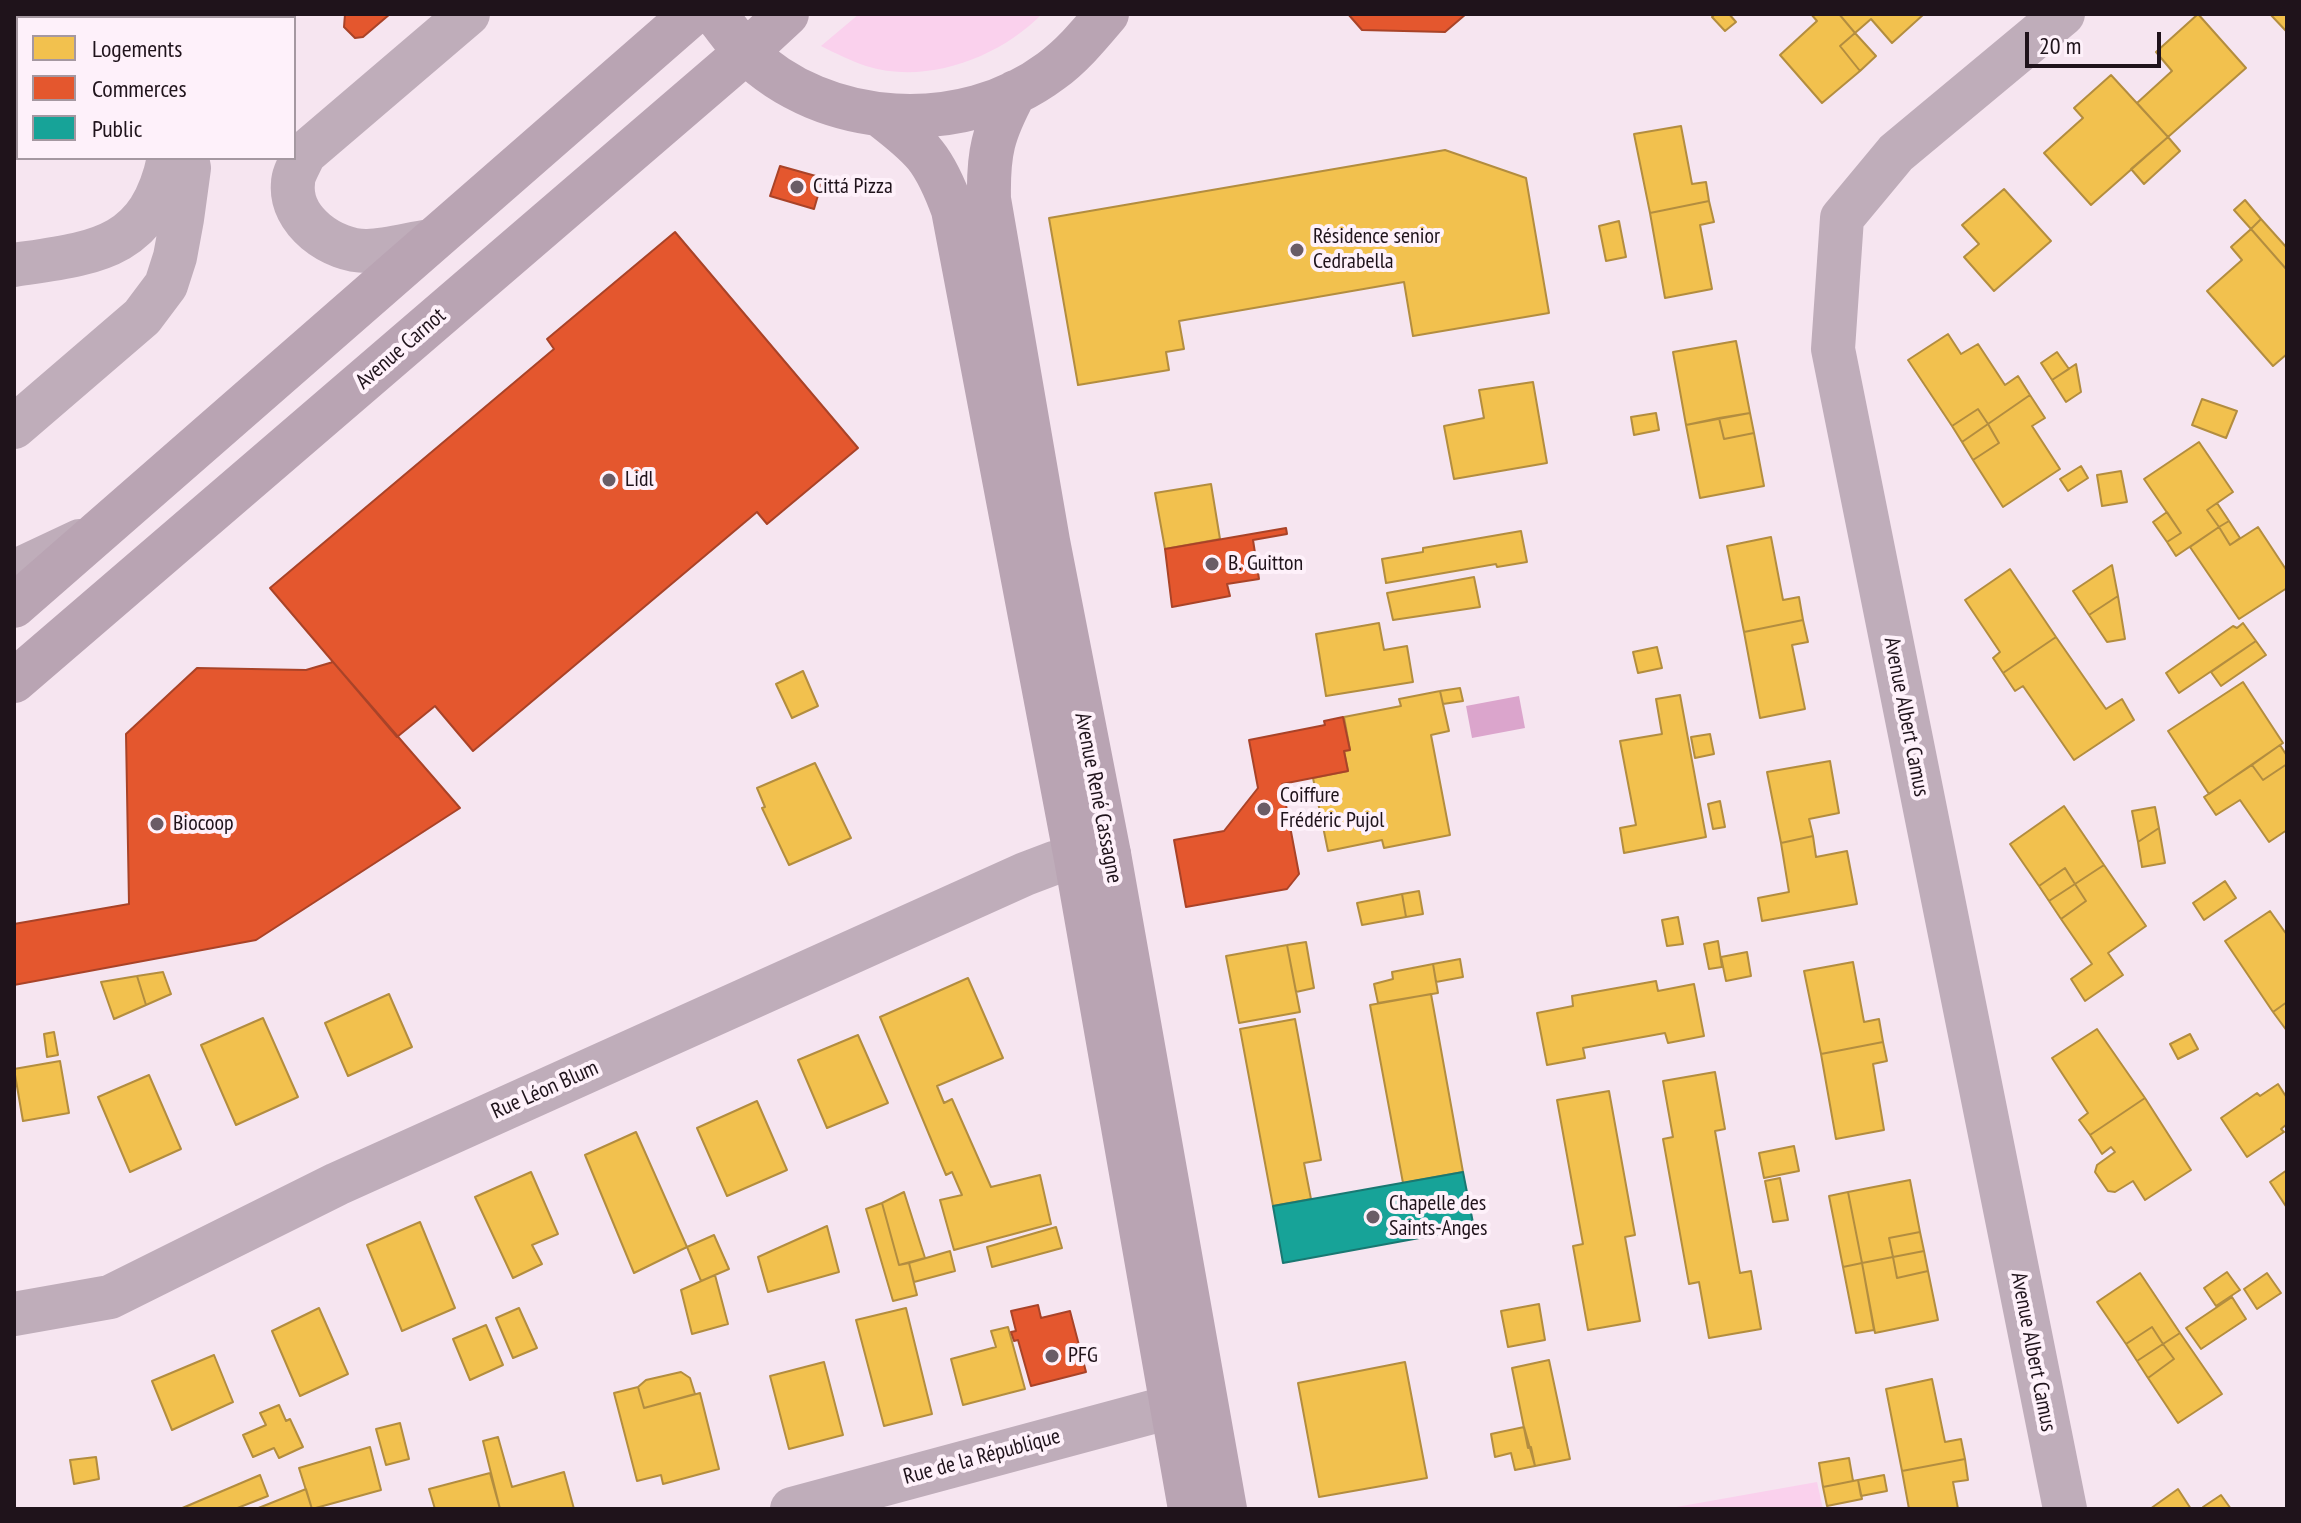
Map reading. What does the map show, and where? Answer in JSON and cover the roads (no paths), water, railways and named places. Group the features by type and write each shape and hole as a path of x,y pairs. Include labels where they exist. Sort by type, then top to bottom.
{"main road":[{"path":"14,606 692,14"},
{"path":"715,14 746,52 775,76 808,94 843,107 880,115 926,116 972,108 1015,92 1051,71 1081,44 1107,14"},
{"name":"Avenue Carnot","path":"14,681 787,14"},
{"name":"Avenue René Cassagne","path":"1015,92 997,126 988,164 989,199 1048,541 1092,856 1188,1401 1225,1509"},
{"name":"Avenue René Cassagne","path":"880,115 917,143 939,174 953,210 1092,856"},
{"name":"Avenue René Cassagne","path":"1188,1401 1190,1509"}],"street":[{"path":"430,241 366,251 339,247 314,231 296,205 292,182 304,154 468,14"},
{"name":"Avenue Albert Camus","path":"2063,14 1896,153 1842,218 1833,349 2065,1509"},
{"path":"14,265 70,257 104,247 130,234 149,214 168,160"},
{"path":"14,427 142,317 166,285 180,232 189,168 187,160"},
{"path":"14,572 93,535"},
{"name":"Rue Léon Blum","path":"14,1314 110,1297 352,1177 1025,874 1054,863 1092,856"},
{"name":"Rue de la République","path":"792,1509 1188,1401"}],"place":[{"name":"Cittá Pizza","path":"797,187"},
{"name":"Résidence senior Cedrabella","path":"1297,250"},
{"name":"Lidl","path":"609,480"},
{"name":"B. Guitton","path":"1212,564"},
{"name":"Coiffure Frédéric Pujol","path":"1264,809"},
{"name":"Biocoop","path":"157,824"},
{"name":"Chapelle des Saints-Anges","path":"1373,1217"},
{"name":"PFG","path":"1052,1356"}]}
